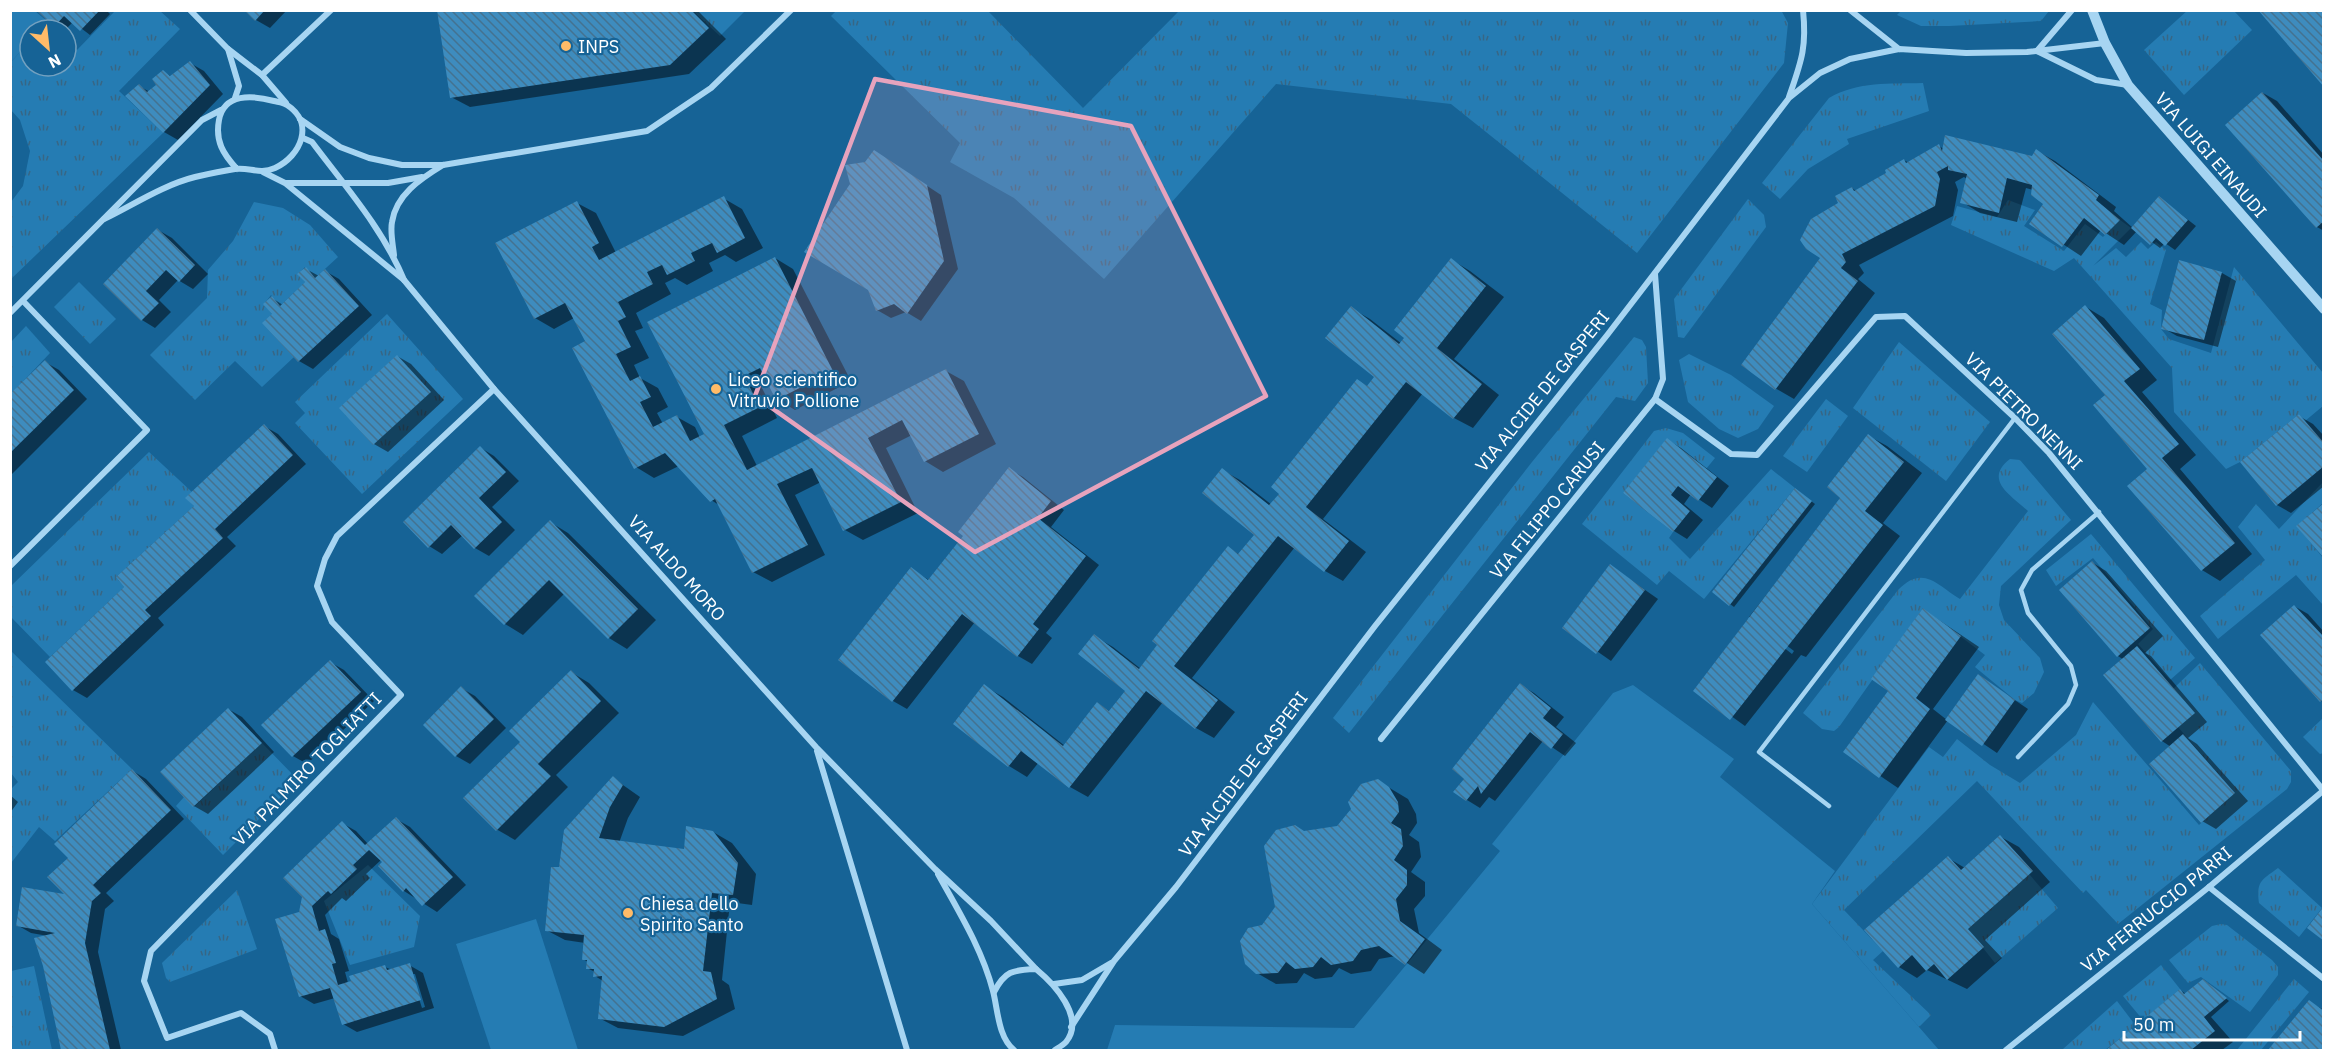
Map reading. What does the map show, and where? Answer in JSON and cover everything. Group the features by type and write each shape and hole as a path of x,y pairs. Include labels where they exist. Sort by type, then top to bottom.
{"street":[{"path":"190,10 228,49 262,75 300,119 340,147 369,158 402,165 443,165 647,131 711,88 791,10"},
{"path":"262,75 331,10"},
{"path":"1789,98 1802,61 1806,38 1803,10"},
{"path":"1850,10 1899,49"},
{"path":"2072,10 2036,51 2096,80 2128,85"},
{"name":"VIA LUIGI EINAUDI","path":"2092,10 2105,43 2128,85 2324,309"},
{"name":"VIA ALCIDE DE GASPERI","path":"1067,1041 1071,1028 1114,961 1176,887 1452,527 1655,273 1789,98 1820,74 1850,59 1899,49 1966,53 2036,51 2105,43"},
{"path":"10,313 202,120 221,110 235,98 239,86 228,49"},
{"path":"235,98 256,97 286,104"},
{"path":"221,110 218,142 224,154 237,169"},
{"path":"263,172 286,162 296,154 303,138 300,119"},
{"path":"303,138 312,142 342,182 394,256 404,280"},
{"path":"394,256 391,224 398,201 422,177 443,165"},
{"path":"104,219 193,178 237,169 263,172 285,183 404,280"},
{"path":"285,183 388,183 422,177"},
{"name":"VIA FILIPPO CARUSI","path":"1381,739 1656,399 1663,379 1655,273"},
{"name":"VIA ALDO MORO","path":"404,280 494,389 816,747 935,869 991,921 1035,969 1054,984"},
{"path":"10,566 147,430 23,301"},
{"name":"VIA PIETRO NENNI","path":"1656,399 1731,454 1757,455 1876,317 1905,316 2015,418 2049,453 2323,790"},
{"name":"VIA PALMIRO TOGLIATTI","path":"276,1050 270,1034 241,1013 167,1038 144,981 151,951 401,695 332,622 317,586 325,559 337,536 494,389"},
{"path":"816,747 907,1050"},
{"name":"VIA FERRUCCIO PARRI","path":"2006,1050 2209,887 2323,790"},
{"name":"VIA ALDO MORO","path":"935,869 974,937 994,992 1008,1047"},
{"path":"2209,887 2324,979"},
{"name":"VIA ALCIDE DE GASPERI","path":"1054,984 1082,980 1114,961"},
{"path":"994,992 1002,976 1017,970 1035,969"},
{"path":"1054,984 1070,1012 1071,1028"},
{"path":"1055,1050 1067,1041"},
{"path":"1066,1050 1067,1041"},
{"path":"1008,1047 1014,1050"}],"lane":[{"path":"1829,806 1759,752 2015,418"},
{"path":"2018,757 2068,704 2076,685 2071,666 2028,613 2021,590 2032,570 2098,512"}],"highlighted area":[{"path":"875,79 1131,126 1266,396 975,552 755,396"}],"green space":[{"path":"11,10 35,11 43,18 18,18 18,54 11,62"},
{"path":"1781,10 1788,23 1784,63 1637,253 1451,104 1276,84 1104,279 1014,198 950,162 960,143 831,16 836,11 988,11 1083,108 1179,11"},
{"path":"2188,10 2234,11 2252,30 2184,95 2144,50"},
{"path":"115,11 160,11 180,29 119,91 163,133 11,279 11,202 23,186 30,151 20,120 11,110 11,62 18,54 18,78 78,78 78,49"},
{"path":"693,11 745,11 720,36"},
{"path":"1901,11 2049,11 2041,21 1921,26 1897,15"},
{"path":"1923,83 1929,111 1847,139 1849,144 1808,169 1780,199 1762,183 1829,98 1863,86"},
{"path":"1748,199 1764,215 1766,227 1684,338 1678,337 1674,299"},
{"path":"2008,200 2035,210 2024,226 2064,251 2085,224 2103,237 2120,220 2131,228 2093,266 2116,248 2126,257 2141,242 2148,249 2156,242 2166,250 2150,304 2162,310 2161,329 2169,339 2211,353 2234,267 2323,373 2323,406 2305,421 2299,414 2240,462 2226,469 2174,412 2172,368 2074,258 2054,271 1951,225 1957,206 1997,217"},
{"path":"254,202 283,208 310,225 338,257 315,278 305,267 298,274 305,282 280,306 271,295 264,304 272,314 294,357 262,387 235,361 195,400 150,355 207,298 208,270 233,241"},
{"path":"79,282 116,319 90,344 54,307"},
{"path":"387,314 463,399 362,494 295,423 305,413 295,402"},
{"path":"26,326 50,353 11,394 11,342"},
{"path":"1634,337 1642,340 1646,347 1648,383 1635,401 1616,397 1349,733 1333,718 1532,462"},
{"path":"1899,342 1990,422 1946,481 1853,408"},
{"path":"1689,354 1731,375 1774,406 1758,429 1738,438 1719,429 1688,402 1679,360"},
{"path":"1826,399 1848,416 1807,472 1783,456"},
{"path":"1666,428 1683,433 1715,458 1706,469 1623,493 1673,532 1669,538 1690,559 1771,469 1795,488 1704,599 1669,571 1657,585 1582,524 1654,431"},
{"path":"149,452 192,492 186,498 194,506 116,577 124,587 50,657 11,617 11,586"},
{"path":"2010,459 2020,460 2071,520 2001,586 1999,605 2004,620 2040,658 2044,672 2034,693 2022,703 2015,700 1975,667 1985,655 1923,608 1839,727 1834,731 1822,729 1803,713 1898,590 1915,578 1923,578 1937,583 1960,599 2028,511 2002,487 1999,480 2002,467"},
{"path":"2323,482 2323,503 2297,526 2323,558 2323,605 2296,575 2218,639 2200,616 2265,560 2238,527 2256,504 2279,529"},
{"path":"2091,534 2195,658 2170,680 2138,644 2153,629 2093,558 2056,586 2046,570"},
{"path":"10,650 132,769 55,841 39,827 11,863 11,789 18,782 11,773"},
{"path":"2200,663 2291,771 2291,782 2287,789 2118,924 2086,890 2083,893 1977,781 1844,910 1883,951 1873,960 1931,1015 1919,1027 1812,904 1929,747 1943,757 1957,739 1990,765 2020,783 2076,735 2093,702 2199,825 2235,793 2178,727 2173,689"},
{"path":"1633,685 1734,759 1720,777 1835,871 1812,904 1939,1050 1107,1050 1115,1025 1354,1028 1500,851 1492,844 1613,693"},
{"path":"2323,718 2323,753 2320,754 2303,737"},
{"path":"262,743 298,780 223,855 176,806 184,797 194,807"},
{"path":"368,865 420,916 414,947 350,965 324,901"},
{"path":"2278,868 2322,908 2299,937 2259,903 2259,885"},
{"path":"2029,874 2058,908 1995,963 1968,929"},
{"path":"237,890 257,949 170,982 166,978 162,963"},
{"path":"536,919 578,1050 491,1050 456,944"},
{"path":"2227,925 2278,967 2278,975 2250,1012 2201,977 2188,983 2169,960 2212,926"},
{"path":"2161,965 2180,989 2143,1020 2123,996"},
{"path":"34,966 52,1050 11,1050 11,971"},
{"path":"2294,979 2309,992 2261,1050 2237,1050"},
{"path":"2117,1001 2136,1026 2105,1050 2063,1049"}],"building":[{"path":"36,10 100,10 80,31 78,18 64,16 62,18 44,18"},
{"path":"244,10 265,10 255,21"},
{"name":"INPS","path":"437,10 691,10 709,28 670,65 450,98"},
{"path":"2258,10 2322,10 2324,12 2324,87"},
{"path":"190,61 210,85 163,133 125,96 139,84 147,92 156,85 152,79 163,70 170,76"},
{"path":"2262,92 2324,161 2324,221 2316,228 2225,125"},
{"path":"1945,135 2032,156 2036,149 2099,195 2096,200 2120,220 2105,235 2084,218 2062,247 2029,224 2043,204 2031,195 2032,185 2007,178 1999,213 1960,203 1967,174 1948,170 1948,166 1937,172 1940,179 1935,206 1842,254 1846,262 1841,268 1858,281 1775,390 1741,365 1820,258 1806,249 1800,240 1811,219 1838,203 1835,196 1852,187 1854,191 1886,173 1885,170 1904,159 1906,163 1939,144 1942,151"},
{"path":"874,150 927,185 944,261 907,314 894,304 876,311 868,290 804,252 850,184 845,165 865,162"},
{"name":"Liceo scientifico Vitruvio Pollione","path":"724,196 745,238 717,253 712,243 691,253 695,261 667,275 662,265 647,272 653,284 618,302 626,317 618,321 631,347 616,354 630,381 640,376 651,397 640,402 653,427 677,415 690,441 704,434 647,322 775,257 833,371 776,400 760,368 744,376 760,407 724,425 747,470 946,369 979,434 924,462 902,420 868,438 901,502 843,531 812,468 777,484 808,545 752,573 715,499 710,502 665,453 634,469 572,348 585,341 565,303 534,319 495,243 577,201 599,243 592,247 599,260"},
{"path":"2159,196 2188,220 2165,246 2156,238 2150,245 2131,228"},
{"path":"157,228 195,265 179,282 166,270 146,291 159,303 141,321 103,284"},
{"path":"1451,258 1486,286 1437,348 1482,384 1453,419 1406,382 1306,507 1349,541 1324,572 1278,536 1174,666 1218,700 1195,729 1146,691 1069,788 1021,751 1008,767 953,724 984,684 1063,746 1097,702 1109,711 1125,691 1078,654 1094,634 1139,669 1157,645 1152,641 1228,546 1238,554 1254,535 1202,493 1222,468 1269,505 1279,494 1271,487 1357,379 1367,386 1374,377 1325,338 1351,306 1399,344 1404,338 1394,330"},
{"path":"2179,260 2222,272 2204,340 2161,329"},
{"path":"306,267 315,278 325,269 359,306 298,362 262,323 272,314 263,304 272,296 280,306 305,282 297,274"},
{"path":"2085,305 2140,369 2124,381 2179,444 2162,458 2235,543 2201,571 2127,486 2147,469 2093,405 2105,395 2052,334"},
{"path":"397,355 431,392 373,445 339,408"},
{"path":"45,360 74,390 10,453 10,394"},
{"path":"2299,414 2324,443 2324,466 2276,506 2240,462"},
{"path":"264,424 293,455 215,529 223,538 145,610 151,616 72,691 45,662 124,587 116,577 194,506 185,498"},
{"path":"1868,434 1904,462 1865,511 1883,525 1730,720 1693,691 1840,498 1827,487"},
{"path":"1667,438 1717,477 1698,501 1678,486 1671,495 1690,511 1673,532 1623,493"},
{"path":"480,446 506,472 479,498 502,522 474,549 451,525 428,548 403,522"},
{"path":"1009,467 1051,501 1038,518 1086,556 1033,624 1039,629 1017,657 962,614 892,702 838,660 911,567 928,580 963,536 958,532"},
{"path":"1795,488 1812,501 1729,606 1712,592"},
{"path":"2324,503 2324,558 2296,526"},
{"path":"550,520 638,609 608,639 549,580 504,625 474,596"},
{"path":"2092,561 2150,628 2117,657 2059,590"},
{"path":"1610,564 1645,590 1596,654 1562,628"},
{"path":"2294,605 2324,637 2324,699 2320,702 2260,635"},
{"path":"1923,608 1961,636 1916,698 1930,709 1879,778 1843,752 1888,691 1871,679"},
{"path":"2137,646 2195,713 2161,742 2103,675"},
{"path":"330,660 361,692 292,757 261,725"},
{"path":"571,670 601,701 538,764 551,776 496,831 463,798 520,742 509,731"},
{"path":"1978,674 2015,700 1982,746 1945,720"},
{"path":"1520,683 1551,708 1543,718 1563,734 1551,749 1530,732 1481,794 1478,786 1466,801 1453,792 1464,779 1452,769"},
{"path":"461,686 494,719 455,757 423,725"},
{"path":"228,708 262,743 193,807 160,772"},
{"path":"2183,734 2235,793 2201,823 2149,764"},
{"path":"132,769 171,810 93,885 101,893 92,901 85,943 110,1050 61,1050 43,966 34,938 55,933 16,926 22,887 64,894 47,877 68,858 54,844"},
{"name":"Chiesa dello Spirito Santo","path":"613,776 623,785 610,807 599,838 684,849 686,826 713,831 738,863 733,895 712,893 703,971 711,972 717,999 664,1027 598,1019 602,976 593,977 594,969 586,969 587,960 582,960 584,935 545,931 551,867 559,867 564,830"},
{"path":"1378,779 1389,787 1398,802 1399,812 1391,823 1401,829 1403,846 1394,860 1407,870 1407,885 1396,899 1400,921 1425,939 1405,965 1379,946 1361,950 1353,961 1331,965 1321,957 1313,967 1295,969 1286,962 1278,973 1256,974 1245,964 1240,941 1248,928 1262,925 1275,907 1264,846 1276,830 1295,825 1304,831 1337,826 1351,809 1348,802 1361,784"},
{"path":"396,817 453,877 422,906 406,888 403,892 378,866 382,862 369,850 353,865 357,869 331,894 328,891 312,906 319,931 325,929 336,963 332,964 338,985 351,981 349,976 385,965 387,970 410,963 421,1000 342,1025 330,988 299,997 275,919 299,912 302,897 283,878 342,821 365,845"},
{"path":"2000,835 2033,871 1968,929 1984,947 1947,980 1934,964 1926,971 1912,955 1898,968 1864,930 1948,856 1961,870"},
{"path":"2324,906 2324,941 2307,928"},
{"path":"2203,979 2227,998 2204,1017 2215,1031 2191,1050 2106,1050 2180,989 2184,994"},
{"path":"2309,1000 2324,1011 2324,1050 2268,1050"}],"place":[{"name":"INPS","path":"566,46"},
{"name":"Liceo scientifico Vitruvio Pollione","path":"716,389"},
{"name":"Chiesa dello Spirito Santo","path":"628,913"}]}
